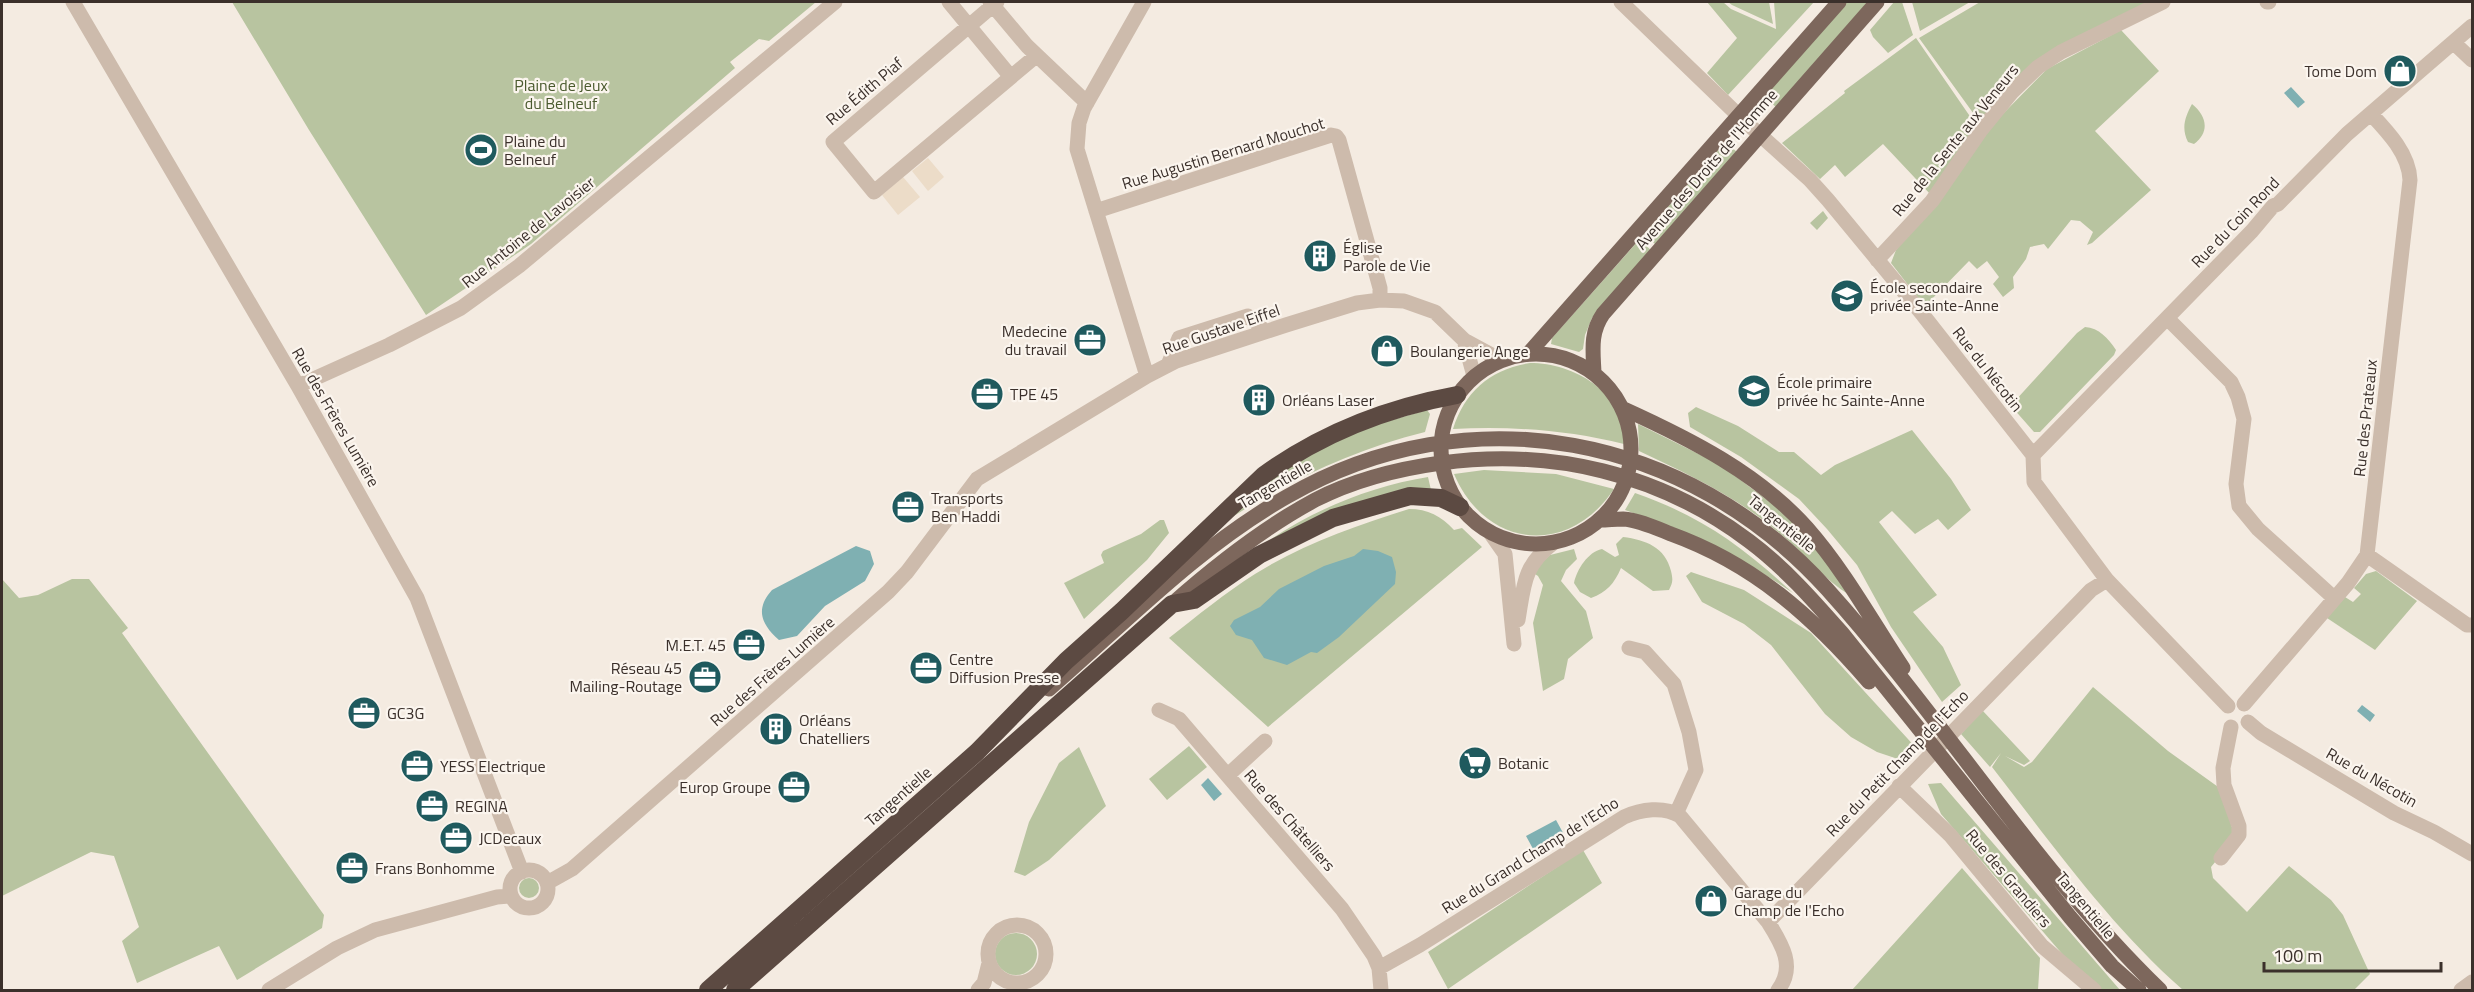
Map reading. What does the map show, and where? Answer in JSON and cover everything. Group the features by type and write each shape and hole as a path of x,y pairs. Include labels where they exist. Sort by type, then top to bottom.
{"highway":[{"path":"977,752 1066,661 1122,611 1264,475 1289,457 1333,432 1388,411 1457,395"},
{"path":"1172,604 1194,600 1259,555 1333,518 1410,496 1441,498 1460,507"},
{"name":"Tangentielle","path":"735,990 1172,604"},
{"name":"Tangentielle","path":"708,990 977,752"}],"main road":[{"name":"Avenue des Droits de l'Homme","path":"1528,354 1839,2"},
{"name":"Avenue des Droits de l'Homme","path":"1594,373 1592,338 1595,326 1603,314 1877,2"},
{"path":"1528,354 1552,354 1574,361 1594,373 1611,389 1623,409 1631,438 1630,469 1619,497 1600,520 1586,531 1553,543 1532,545 1511,542 1491,534 1474,522 1460,507 1446,481 1440,452 1444,422 1457,395 1474,376 1501,360 1528,354"},
{"path":"1623,409 1728,462 1789,509 1827,552 1907,675 1917,699"},
{"name":"Tangentielle","path":"977,752 1190,566 1254,517 1290,494 1331,475 1407,449 1470,440 1525,440 1568,444 1601,451 1659,469 1725,504 1756,525 1803,564 1855,621 2079,905 2125,957 2160,990"},
{"name":"Tangentielle","path":"1172,604 1206,574 1265,530 1316,500 1368,478 1407,468 1471,459 1513,457 1552,460 1598,469 1655,488 1689,503 1721,522 1748,540 1779,566 1842,633 1912,726 1951,769 2070,917 2112,966 2139,990"},
{"path":"1600,520 1623,519 1638,522 1690,541 1715,552 1767,582 1843,651 1912,726"}],"street":[{"name":"Rue des Frères Lumière","path":"73,2 298,386 417,598 522,872"},
{"name":"Rue Antoine de Lavoisier","path":"298,386 389,345 461,308 519,266 728,89 835,2"},
{"path":"949,2 1011,77"},
{"path":"1144,2 1087,103 1079,123 1077,149 1147,376"},
{"name":"Rue du Nécotin","path":"1621,2 1739,117 1810,180 1923,315 2033,455"},
{"name":"Rue de la Sente aux Veneurs","path":"1877,260 1932,201 2012,92 2038,67 2061,52 2163,2"},
{"path":"994,3 1036,56 1087,103"},
{"name":"Rue Édith Piaf","path":"994,3 833,142 874,192 1036,56"},
{"name":"Rue du Coin Rond","path":"2033,455 2252,231 2272,206 2278,204 2306,174 2371,114 2472,26"},
{"path":"2454,43 2472,60"},
{"name":"Rue des Prateaux","path":"2367,555 2410,180 2409,168 2402,153 2371,114"},
{"name":"Rue Augustin Bernard Mouchot","path":"1096,211 1322,138 1336,136 1380,288 1380,300"},
{"name":"Rue Gustave Eiffel","path":"999,465 1168,365 1265,331 1357,303 1380,300 1404,301 1436,312 1464,340 1501,360"},
{"path":"2167,318 2231,382 2238,397 2244,419 2236,484 2239,506 2258,529 2334,598"},
{"name":"Rue Gustave Eiffel","path":"1464,340 1474,376"},
{"path":"2033,455 2034,482 2107,580 2225,703 2224,717 2230,730 2223,768 2224,785 2239,826 2239,833 2221,858"},
{"name":"Rue des Frères Lumière","path":"547,883 580,862 888,592 907,572 978,479 999,465"},
{"path":"1491,534 1505,554 1514,644 1525,578 1532,562 1553,543"},
{"path":"2225,703 2246,700 2334,598 2367,555 2467,625 2472,625"},
{"name":"Rue du Petit Champ de l'Echo","path":"1768,922 2091,590 2107,580"},
{"path":"1629,648 1645,652 1674,684 1689,732 1696,770 1676,814 1688,824 1768,922 1780,941 1788,968 1778,990"},
{"path":"2230,730 2252,725 2246,700"},
{"name":"Rue des Châtelliers","path":"1159,710 1179,719 1228,775 1342,909 1363,938 1379,968"},
{"name":"Rue du Nécotin","path":"2252,725 2394,813 2472,854"},
{"path":"1228,775 1265,741"},
{"name":"Rue des Grandiers","path":"1899,786 1950,835 2042,946 2094,990"},
{"name":"Rue du Grand Champ de l'Echo","path":"1379,968 1420,945 1624,817 1649,810 1676,814"},
{"path":"528,870 540,873 547,883 548,894 545,900 536,907 524,908 514,901 512,882 522,872 528,870"},
{"path":"269,990 338,948 375,930 497,897 512,896"},
{"path":"978,990 984,983 989,963 989,944 1003,928 1024,926 1037,933 1042,939 1046,952 1045,962 1033,978 1024,983 1004,981 997,976 989,963"},
{"path":"1379,968 1381,990"},
{"path":"986,990 1004,981"},
{"path":"2461,990 2472,982"}],"green space":[{"name":"Plaine du Belneuf","path":"232,2 816,2 769,41 759,39 730,62 735,68 531,244 426,315 309,130"},
{"path":"1707,2 1723,2 1731,9 1776,29 1774,2 1814,2 1728,95 1707,73 1737,38"},
{"path":"1728,2 1769,2 1773,24 1732,5"},
{"path":"1847,2 1868,2 1776,107 1764,97"},
{"path":"1894,2 1902,2 1913,35 1888,53 1873,37 1870,30"},
{"path":"1912,2 1970,2 1920,31"},
{"path":"1980,2 2157,2 2060,49 1981,124 1919,38"},
{"path":"2121,30 2159,71 2095,131 2151,190 2092,243 2087,245 2093,232 2080,221 2071,220 2048,249 2044,244 2030,247 2026,259 2013,277 2014,288 2003,297 1993,284 1999,277 1987,261 1977,269 1969,261 1929,302 1922,303 1891,263 1896,250 1988,129 2047,69"},
{"path":"1916,38 1978,128 1931,195 1883,144 1845,177 1835,165 1820,179 1782,143 1845,93 1844,91"},
{"path":"2192,104 2201,114 2205,124 2203,134 2194,144 2188,142 2184,127"},
{"path":"1725,142 1737,152 1656,245 1644,234"},
{"path":"1823,211 1828,218 1817,230 1810,223"},
{"path":"1639,240 1651,250 1592,318 1585,335 1583,349 1579,352 1551,344 1552,338"},
{"path":"2085,327 2095,329 2106,338 2116,350 2114,355 2040,432 2034,432 2012,407 2014,402"},
{"path":"1530,363 1564,368 1595,384 1616,410 1622,426 1624,444 1581,435 1539,430 1453,429 1465,404 1481,384 1503,370"},
{"path":"1696,407 1738,426 1779,452 1794,452 1821,475 1835,465 1912,430 1951,479 1971,510 1948,530 1938,519 1915,534 1892,511 1879,522 1937,595 1913,612 1943,647 1961,685 1942,702 1891,627 1857,565 1827,529 1799,499 1741,457 1690,427 1688,413"},
{"path":"1427,410 1430,414 1425,432 1398,439 1324,467 1276,491 1229,519 1260,485 1340,435"},
{"path":"1638,424 1719,464 1786,514 1826,560 1851,596 1831,582 1778,532 1746,508 1694,478 1639,451"},
{"path":"1484,470 1556,474 1614,489 1596,511 1575,526 1552,534 1529,535 1507,530 1486,518 1468,499 1454,474"},
{"path":"1428,477 1431,490 1250,554 1290,527 1357,495"},
{"path":"1635,493 1701,522 1720,534 1793,593 1712,546 1625,510"},
{"path":"1409,509 1434,514 1454,530 1462,528 1482,547 1268,727 1169,638 1233,589 1273,563 1330,537"},
{"path":"1160,520 1164,520 1169,533 1147,560 1084,619 1064,583 1104,563 1101,555 1103,551 1141,534"},
{"path":"1623,537 1639,540 1659,550 1671,571 1672,583 1669,590 1653,591 1621,568 1613,583 1601,593 1591,598 1580,592 1574,583 1584,562 1592,554 1602,549 1615,557 1619,555 1616,544"},
{"path":"1574,549 1577,559 1566,570 1561,581 1586,611 1593,638 1568,659 1564,679 1543,691 1533,623 1543,585 1538,576 1532,572 1550,555"},
{"path":"2376,571 2417,601 2375,650 2327,618 2345,597 2353,602 2361,594 2354,588 2366,574"},
{"path":"1691,572 1744,590 1811,633 1918,750 1907,762 1877,752 1851,737 1825,714 1771,645 1744,624 1702,602 1686,576"},
{"path":"2,579 19,598 38,595 72,579 89,579 128,628 122,633 324,915 322,928 237,980 219,946 137,983 122,941 139,927 114,856 91,852 2,896"},
{"path":"2093,687 2168,751 2221,789 2235,838 2211,867 2213,878 2247,912 2289,866 2331,900 2343,915 2370,974 2354,990 2183,990 2106,912 1992,767 2001,753 1990,767 1961,734 1982,710 2030,761 2024,765 2005,756 2024,767 2032,762"},
{"path":"1189,746 1207,767 1167,800 1149,779"},
{"path":"1079,747 1106,806 1049,860 1025,876 1014,872 1029,822 1059,763"},
{"path":"1941,783 2120,990 2100,990 2070,963 1941,814 1928,784"},
{"path":"1583,850 1602,883 1448,989 1428,952"},
{"path":"1962,868 2040,958 2038,990 1852,990"},
{"path":"525,878 533,878 539,884 539,892 533,898 525,898 519,892 519,884"},
{"path":"1016,933 1024,934 1031,939 1036,946 1036,962 1031,969 1024,974 1016,975 1008,974 1001,969 996,962 995,954 996,946 1001,939 1008,934"}],"shaded area":[{"path":"928,158 944,177 928,191 912,171"},
{"path":"903,177 920,197 898,215 882,195"}],"water":[{"path":"2291,87 2305,102 2298,108 2284,93"},
{"path":"856,546 870,551 874,564 865,581 825,606 797,636 779,640 768,628 762,616 763,604 772,590"},
{"path":"1363,549 1378,551 1392,557 1396,572 1395,584 1339,637 1317,653 1311,652 1287,665 1264,658 1252,640 1236,635 1230,626 1234,620 1260,607 1279,589 1324,566 1354,556"},
{"path":"2362,705 2375,715 2370,722 2357,711"},
{"path":"1208,778 1222,794 1214,801 1201,785"},
{"path":"1556,820 1567,840 1537,856 1526,836"}],"place":[{"name":"Tome Dom","path":"2400,71"},
{"name":"Plaine du Belneuf","path":"481,150"},
{"name":"Église Parole de Vie","path":"1320,256"},
{"name":"École secondaire privée Sainte-Anne","path":"1847,296"},
{"name":"Medecine du travail","path":"1090,340"},
{"name":"Boulangerie Ange","path":"1387,351"},
{"name":"École primaire privée hc Sainte-Anne","path":"1754,391"},
{"name":"TPE 45","path":"987,394"},
{"name":"Orléans Laser","path":"1259,400"},
{"name":"Transports Ben Haddi","path":"908,507"},
{"name":"M.E.T. 45","path":"749,645"},
{"name":"Centre Diffusion Presse","path":"926,668"},
{"name":"Réseau 45 Mailing-Routage","path":"705,677"},
{"name":"GC3G","path":"364,713"},
{"name":"Orléans Chatelliers","path":"776,729"},
{"name":"Botanic","path":"1475,763"},
{"name":"YESS Electrique","path":"417,766"},
{"name":"Europ Groupe","path":"794,787"},
{"name":"REGINA","path":"432,806"},
{"name":"JCDecaux","path":"456,838"},
{"name":"Frans Bonhomme","path":"352,868"},
{"name":"Garage du Champ de l'Echo","path":"1711,901"}],"park label":[{"name":"Plaine de Jeux du Belneuf","path":"561,94"}]}
